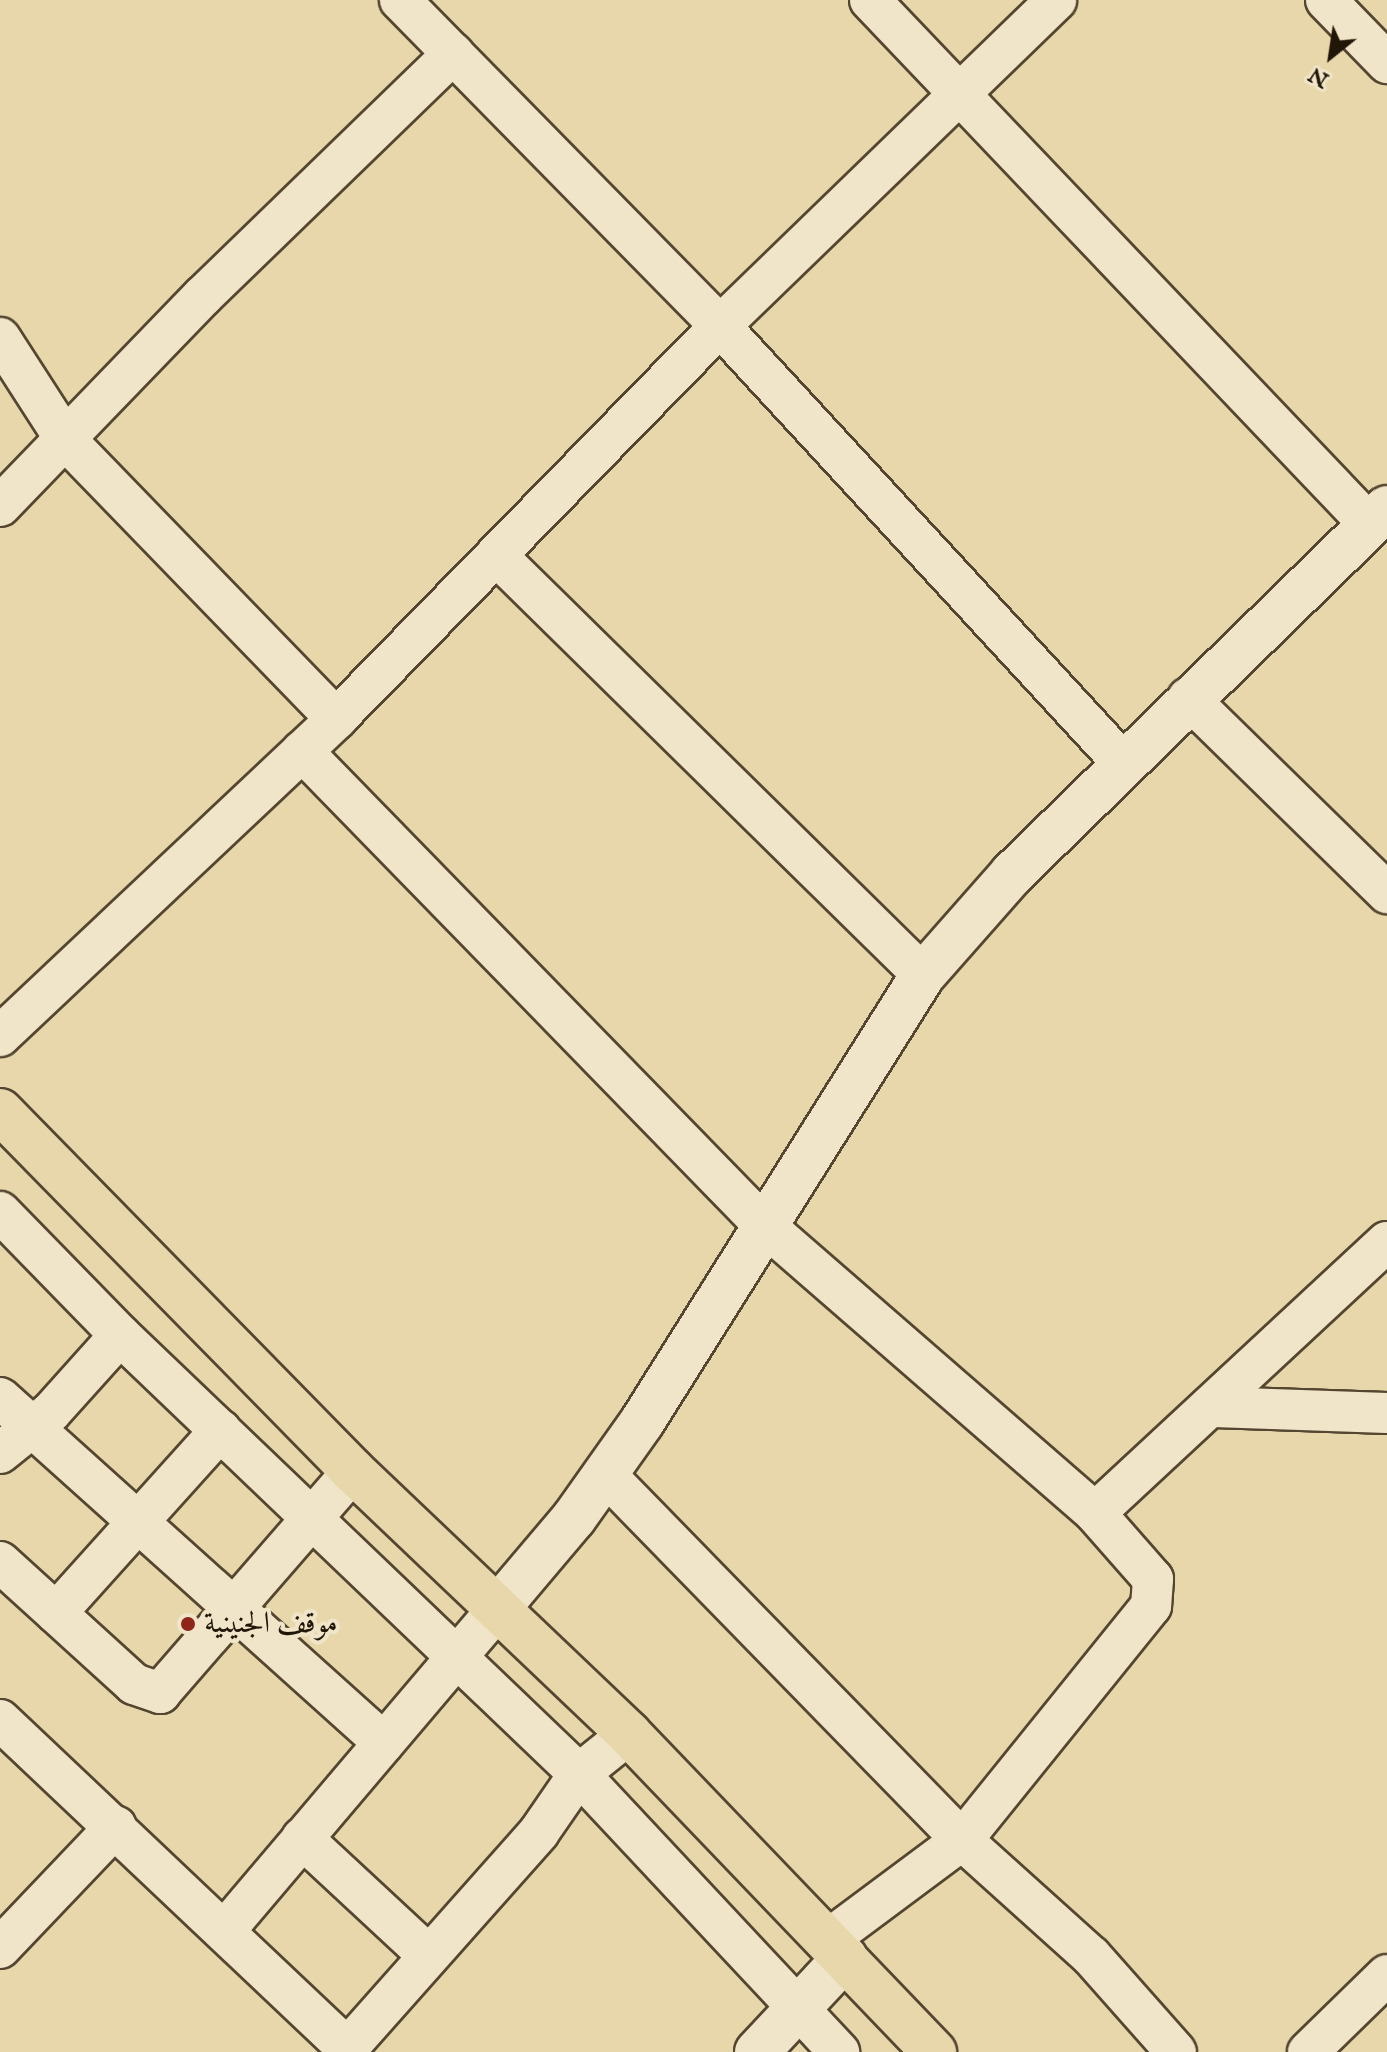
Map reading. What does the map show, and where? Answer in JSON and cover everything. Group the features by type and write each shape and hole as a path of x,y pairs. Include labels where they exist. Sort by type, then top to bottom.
{"highway":[{"path":"0,1111 353,1471 629,1734 934,2052"}],"street":[{"path":"400,0 720,326 1123,763"},
{"path":"226,1929 456,1658 606,1475 923,975 965,924 1123,763 1378,516 870,0"},
{"path":"0,1036 336,719 720,326 1056,0"},
{"path":"1326,0 1387,63"},
{"path":"0,506 204,295 453,54"},
{"path":"0,338 65,439 336,719"},
{"path":"496,555 923,975"},
{"path":"1188,698 1387,893"},
{"path":"302,751 763,1224 1095,1513 1153,1579 1151,1606 962,1840 837,1949 798,2010 757,2052"},
{"path":"6,1232 313,1517 579,1774 839,2052"},
{"path":"1095,1513 1214,1407 1387,1242"},
{"path":"0,1453 33,1428 120,1335"},
{"path":"0,1398 232,1611 384,1743"},
{"path":"1214,1407 1387,1413"},
{"path":"56,1613 221,1430"},
{"path":"0,1562 134,1684 160,1693 353,1471"},
{"path":"606,1475 962,1840 1091,1956 1176,2052"},
{"path":"0,1720 226,1929 347,2051 539,1832 579,1774 629,1734"},
{"path":"0,1948 116,1826"},
{"path":"302,1838 429,1956"},
{"path":"1308,2052 1387,1975"}],"place":[{"name":"موقف الجنينية","path":"188,1624"}]}
